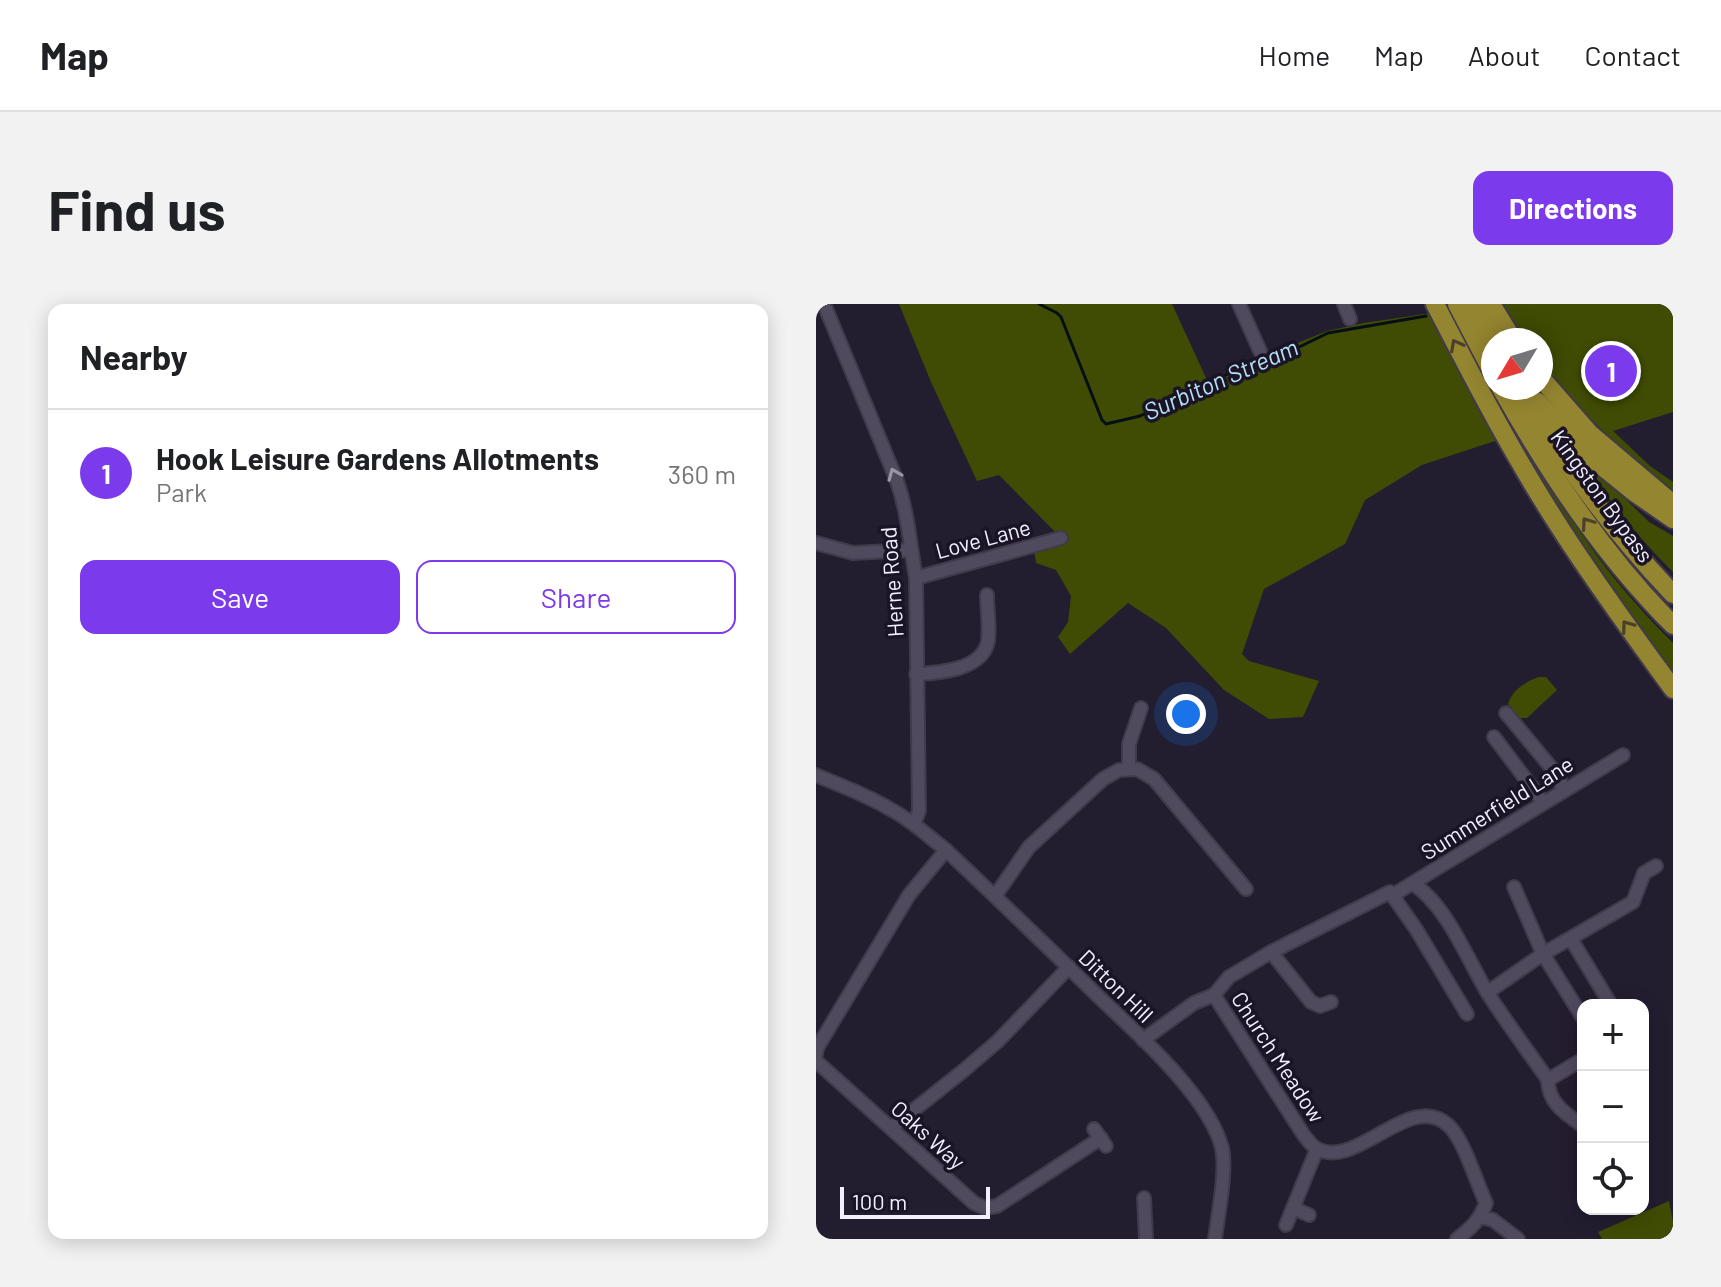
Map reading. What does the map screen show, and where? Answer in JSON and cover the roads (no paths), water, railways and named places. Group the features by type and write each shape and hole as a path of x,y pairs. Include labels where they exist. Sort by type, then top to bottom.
{"highway":[{"path":"1435,304 1556,521 1603,593 1673,689"},
{"path":"1457,304 1481,350"},
{"path":"1472,304 1486,328"},
{"path":"1491,304 1506,328"},
{"path":"1553,392 1590,434 1673,504"},
{"name":"Kingston Bypass","path":"1508,400 1608,553 1673,625"},
{"path":"1528,400 1580,482 1633,550 1673,594"},
{"path":"1537,400 1582,450 1673,519"}],"street":[{"name":"Herne Road","path":"824,304 897,481 908,519 916,578 919,811 914,824"},
{"path":"1239,304 1260,351"},
{"path":"1344,304 1350,319"},
{"name":"Love Lane","path":"916,578 1061,538"},
{"path":"816,543 853,553 911,550"},
{"path":"916,674 942,673 981,656 988,643 987,595"},
{"path":"1129,769 1129,744 1141,708"},
{"path":"1506,713 1559,777 1563,791"},
{"path":"1494,737 1543,802"},
{"name":"Summerfield Lane","path":"1143,1040 1194,1003 1214,995 1229,977 1271,952 1413,884 1623,755"},
{"path":"995,896 1029,847 1103,779 1119,770 1129,769 1137,769 1154,779 1246,889"},
{"name":"Ditton Hill","path":"816,775 892,810 946,850 1143,1040 1194,1096 1215,1128 1223,1151 1215,1239"},
{"path":"816,1054 909,895 946,850"},
{"path":"1488,992 1543,954 1633,902 1644,873 1656,866"},
{"path":"1413,884 1435,905 1456,934 1488,992 1548,1080 1548,1092 1557,1106 1577,1121"},
{"path":"1514,887 1543,954 1577,1008"},
{"path":"1391,894 1467,1014"},
{"path":"1571,939 1607,999"},
{"path":"1271,952 1311,1002 1320,1006 1331,1002"},
{"path":"891,1128 998,1041 1069,967"},
{"name":"Church Meadow","path":"1214,995 1303,1134 1317,1149 1334,1152 1351,1148 1409,1119 1424,1116 1438,1119 1449,1126 1460,1143 1486,1203 1481,1217"},
{"name":"Oaks Way","path":"816,1061 974,1203 985,1208 997,1206 1100,1137"},
{"path":"1548,1080 1577,1063"},
{"path":"1286,1225 1317,1149"},
{"path":"1144,1198 1146,1239"},
{"path":"1293,1208 1309,1215"},
{"path":"1457,1239 1481,1217 1493,1220 1518,1239"}],"waterway":[{"name":"Surbiton Stream","path":"1039,304 1061,317 1106,424 1140,416 1206,382 1295,349 1328,333 1426,316"}],"place":[{"name":"Hook Leisure Gardens Allotments","path":"1611,371"}]}
